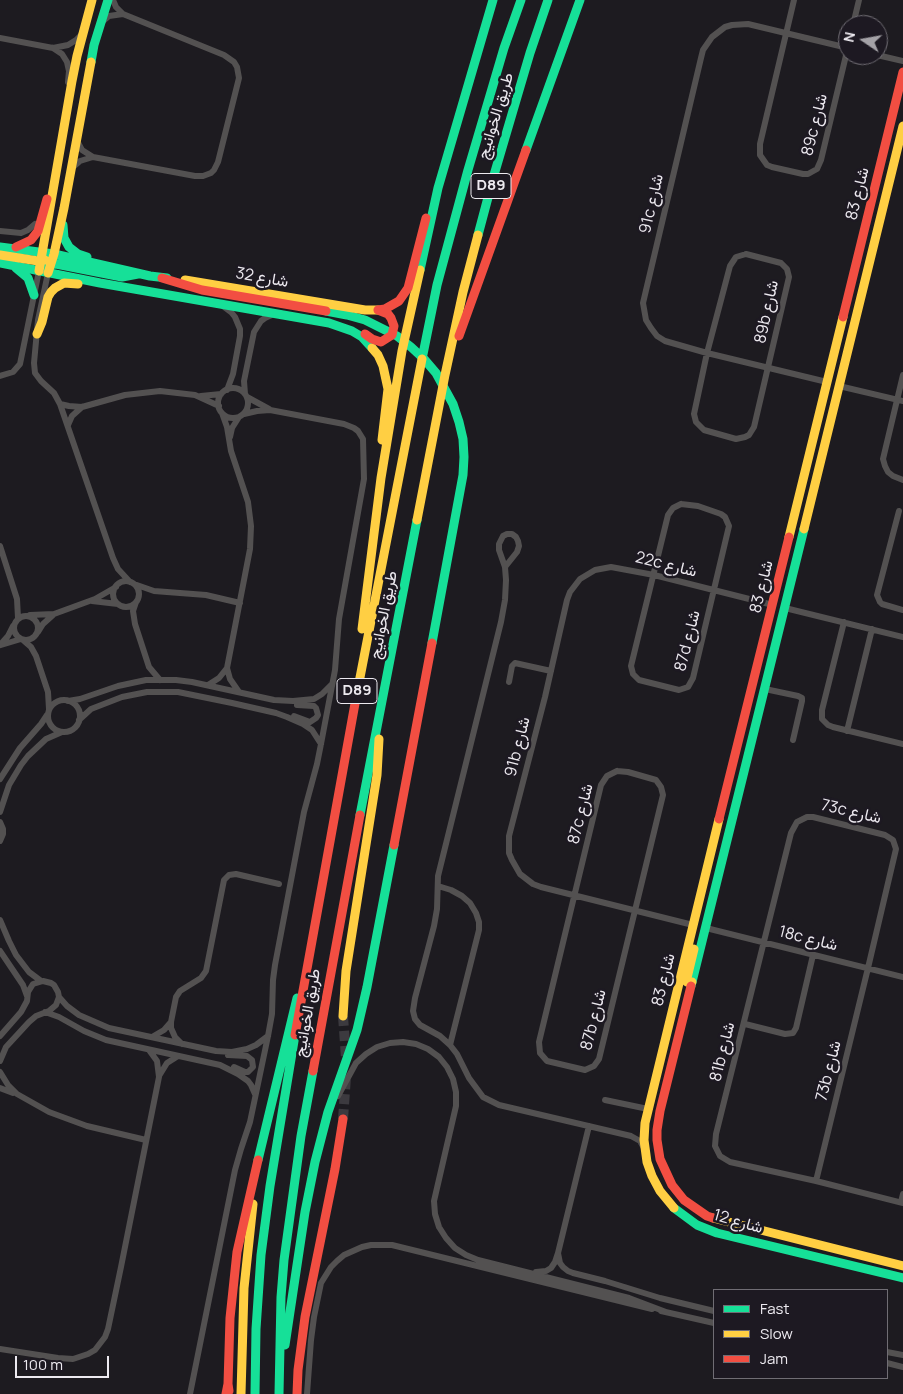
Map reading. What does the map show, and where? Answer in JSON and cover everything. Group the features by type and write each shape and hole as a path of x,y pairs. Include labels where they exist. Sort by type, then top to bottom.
{"main road":[{"path":"46,269 54,254 94,45 108,0"},
{"path":"351,721 381,478 402,350 438,188 493,0"},
{"path":"504,48 515,0"},
{"name":"طريق الخوانيج","path":"255,1394 256,1330 261,1255 270,1186 351,721 436,285 504,48 521,0"},
{"name":"طريق الخوانيج","path":"279,1394 281,1297 284,1260 301,1136 445,375 463,292 494,175 530,53 548,0"},
{"path":"445,375 575,13 578,0"},
{"path":"46,269 42,257 74,73 91,1"},
{"name":"شارع 83","path":"648,1109 903,72"},
{"name":"شارع 83","path":"660,1111 903,126"},
{"path":"884,151 888,149 891,152 882,193 884,204"},
{"path":"15,248 31,240 38,231 55,180"},
{"name":"شارع 32","path":"54,254 162,278 365,310 385,309 399,301 408,288 425,222 438,188"},
{"path":"64,208 63,233 69,247 78,254 100,260 110,266"},
{"path":"0,247 15,248 48,259 54,254"},
{"path":"0,255 42,257"},
{"name":"شارع 32","path":"0,263 46,269 100,283 341,326 357,334 371,346 380,360 388,389 382,445 381,478"},
{"path":"14,266 28,278 34,295"},
{"path":"46,269 122,276 131,276 139,273"},
{"path":"162,278 197,289 365,320 381,327 411,347 436,373 454,404 463,439 464,457 460,493 364,1002 351,1051 321,1136 310,1187 280,1366"},
{"path":"37,334 48,297 55,288 64,283 88,285 100,283"},
{"path":"341,326 358,330 377,341 385,340 392,335 394,322 388,314 378,310"},
{"path":"343,1016 346,971 377,775 378,728"},
{"path":"692,982 688,982 687,978 697,935 693,925"},
{"path":"228,1394 230,1318 243,1220 283,1053 308,961"},
{"name":"شارع 12","path":"648,1109 645,1123 644,1148 650,1170 660,1191 676,1210 697,1225 717,1233 828,1260 901,1275"},
{"name":"شارع 12","path":"660,1111 657,1140 663,1168 677,1192 699,1211 716,1220 903,1266"},
{"path":"297,1394 305,1316 335,1169 343,1119"},
{"path":"241,1394 244,1288 259,1156"},
{"path":"828,1260 840,1258 862,1262 867,1257"}],"street":[{"path":"76,139 82,150 93,157 195,176 208,175 214,170 218,162 238,82 239,72 237,67 229,58 123,14 116,7 113,0"},
{"path":"787,33 794,0"},
{"path":"855,15 859,0"},
{"path":"99,25 109,16 123,14"},
{"name":"91c شارع","path":"827,382 665,341 650,328 646,320 643,303 703,50 712,36 725,27 748,24 838,46"},
{"path":"0,38 53,48 68,46 84,31"},
{"name":"89c شارع","path":"787,33 759,150 763,161 772,167 808,174 820,165 844,65"},
{"path":"53,48 62,54 69,66 68,107"},
{"path":"888,58 903,61"},
{"path":"70,171 80,161 93,157"},
{"path":"0,232 21,233 35,224"},
{"name":"89b شارع","path":"746,254 778,261 785,266 789,277 769,368 754,427 745,437 732,438 704,430 694,418 694,410 707,353 731,263 739,256 746,254"},
{"path":"0,376 13,372 20,364 34,295 46,269"},
{"path":"46,269 34,362 35,373 40,381 54,393 60,404 113,558 118,569 139,592 133,611 135,624 149,667 160,680"},
{"path":"220,304 231,312 240,330 233,374 227,390"},
{"path":"229,441 232,428 248,406 244,381 254,332 257,326 266,318 277,314"},
{"path":"903,375 900,400 884,459 888,472 903,480"},
{"path":"839,386 900,400"},
{"path":"60,404 82,406 148,391 172,392 195,396 221,394 235,388 270,410"},
{"path":"221,394 219,398 220,410 227,427 232,456 248,502 251,526 250,550 227,668 230,680 239,692"},
{"path":"190,1394 236,1164 250,1122 268,1036 272,1014 274,965 304,812 318,764 333,683 339,619 364,472 363,439 354,428 344,424 270,410 228,417 220,410 195,396"},
{"path":"68,425 75,412 82,406"},
{"name":"87d شارع","path":"676,505 704,507 721,514 728,521 729,526 693,678 690,684 679,690 642,682 633,674 631,666 654,575 670,511 676,505"},
{"path":"899,511 877,595 882,604 903,610"},
{"path":"505,567 517,552 519,546 516,536 512,534 503,536 499,544 499,550 505,567 501,622 440,868 434,926 413,1011 415,1019 420,1025 450,1044 469,1078 483,1097 499,1105 631,1136 640,1141 644,1148"},
{"path":"0,546 16,593 18,605 18,618 8,636 0,645"},
{"name":"22c شارع","path":"567,600 570,592 580,579 595,570 611,566 773,605"},
{"path":"18,618 26,615 54,614 100,597 122,582 132,583 159,592 183,592 206,595 240,603"},
{"path":"116,587 113,594 118,604"},
{"path":"88,601 118,604 126,607 133,605 145,596 159,592"},
{"name":"91b شارع","path":"567,600 509,836 509,844 512,860 526,880 541,888 575,896"},
{"path":"785,608 903,637"},
{"path":"0,645 10,641 32,639 43,624 54,614"},
{"path":"30,616 37,620 38,633"},
{"path":"844,622 822,719 828,726 903,744"},
{"path":"14,625 15,634 31,647 36,656 48,692 48,718 51,726 62,732"},
{"path":"847,731 872,629"},
{"path":"509,682 512,666 515,663 551,671"},
{"path":"208,685 219,678 227,668"},
{"path":"0,778 20,748 57,702 80,699 118,686 146,680 176,680 208,685 292,704 314,706 318,712 316,718 310,722 290,715 178,692 136,694 109,701 91,709 79,720 74,728 67,732 50,736 28,756 10,785 0,812"},
{"path":"279,701 314,699 333,683"},
{"path":"765,689 802,698 793,740"},
{"path":"68,701 78,710 79,720"},
{"path":"276,713 308,727 321,744"},
{"name":"87c شارع","path":"575,896 603,780 611,772 628,772 656,780 661,787 663,795 636,911"},
{"name":"73c شارع","path":"764,943 791,833 796,822 813,817 885,835 892,840 896,849 868,968"},
{"path":"0,822 3,834 0,841"},
{"path":"182,1044 173,1033 171,1022 178,994 201,978 206,970 223,883 226,877 236,874 279,884"},
{"path":"438,886 451,890 470,903 479,922 479,930 450,1044"},
{"path":"575,896 693,925"},
{"name":"87b شارع","path":"575,896 539,1042 540,1053 547,1061 585,1070 590,1069 597,1063 636,911"},
{"path":"0,920 16,955 29,972 41,981"},
{"name":"18c شارع","path":"706,928 903,977"},
{"name":"81b شارع","path":"764,943 715,1146 720,1156 730,1162 816,1181"},
{"path":"0,951 23,985 28,996"},
{"path":"745,1024 785,1034 793,1033 796,1028 813,955"},
{"name":"73b شارع","path":"816,1181 868,968"},
{"path":"0,1036 21,1012 33,984 47,981 54,985 59,997 70,1009 98,1024 232,1056 247,1056 252,1060 253,1066 248,1072 245,1072 231,1066 149,1050 95,1036 59,1017 45,1012"},
{"path":"0,1061 6,1047 29,1022 36,1016 53,1009 59,997"},
{"path":"152,1037 164,1030 171,1022"},
{"path":"216,1051 232,1052 247,1049 260,1043 268,1036"},
{"path":"328,1112 356,1063 377,1047 396,1042 416,1044 428,1049 439,1057 447,1067 453,1079 456,1092 456,1106 434,1200 435,1214 439,1226 455,1248 478,1260 629,1298 666,1312"},
{"path":"0,1348 66,1359 88,1354 105,1337 159,1077 157,1061 149,1050"},
{"path":"159,1077 167,1064 178,1056"},
{"path":"214,1063 243,1077 251,1085 256,1095"},
{"path":"0,1072 8,1085 17,1094 36,1106 87,1126 146,1140"},
{"path":"0,1088 17,1094"},
{"path":"605,1100 648,1109"},
{"path":"631,1136 642,1129 645,1123"},
{"path":"527,1272 546,1271 551,1268 558,1254 589,1126"},
{"path":"816,1181 902,1203 903,1194"},
{"path":"307,1394 311,1340 321,1283 337,1261 344,1255 362,1246 392,1245 713,1323"},
{"path":"558,1254 563,1268 573,1273 605,1280 660,1298 713,1311"},
{"path":"888,1352 903,1355"},
{"path":"888,1363 903,1367"}],"tunnel":[{"path":"343,1016 346,1058"},
{"path":"343,1119 346,1077"}],"traffic: fast":[{"path":"91,62 94,45 108,0"},
{"path":"420,270 438,188 493,0"},
{"path":"422,359 437,285 468,170 504,48 521,0"},
{"path":"478,235 530,53 548,0"},
{"path":"526,150 580,0"},
{"path":"63,225 64,238 69,247 78,254 87,257"},
{"path":"0,247 54,254 150,276 167,278"},
{"path":"0,263 100,283 329,323 352,331 362,337 372,348"},
{"path":"47,265 56,264 122,277 138,274"},
{"path":"16,268 28,278 34,295"},
{"path":"326,311 365,320 397,336 411,347 436,373 453,404 459,422 463,439 463,475 432,643"},
{"path":"360,815 417,520"},
{"path":"691,986 804,529"},
{"path":"285,1345 305,1212 315,1162 328,1112 357,1030 394,845"},
{"path":"258,1160 297,998"},
{"path":"255,1394 256,1329 261,1255 270,1186 295,1035"},
{"path":"279,1394 281,1297 284,1260 301,1136 313,1071"},
{"path":"674,1208 697,1225 717,1233 903,1278"}],"traffic: slow":[{"path":"39,271 72,81 92,0"},
{"path":"48,273 64,208 91,62"},
{"path":"804,529 903,126"},
{"path":"417,520 445,375 463,292 478,235"},
{"path":"0,255 38,261 45,260"},
{"path":"362,629 381,478 402,351 420,270"},
{"path":"185,280 365,310 378,310"},
{"path":"37,334 51,292 64,283 78,284"},
{"path":"789,537 843,317"},
{"path":"372,348 383,366 388,389 382,440"},
{"path":"356,698 422,359"},
{"path":"343,1016 346,971 377,775 379,739"},
{"path":"674,1208 660,1191 647,1162 644,1140 645,1123 719,819"},
{"path":"692,982 687,982 687,978 694,949"},
{"path":"241,1394 244,1288 253,1204"},
{"path":"713,1218 903,1266"}],"traffic: jam":[{"path":"843,317 903,72"},
{"path":"459,336 526,150"},
{"path":"16,247 31,240 38,231 47,199"},
{"path":"378,310 385,309 399,301 408,288 426,218"},
{"path":"162,278 202,290 326,311"},
{"path":"365,334 381,342 392,335 394,326 391,318 388,314 378,310"},
{"path":"719,819 789,537"},
{"path":"394,845 432,643"},
{"path":"295,1035 356,698"},
{"path":"313,1071 360,815"},
{"path":"691,986 660,1111 657,1140 660,1159 672,1185 684,1200 713,1218"},
{"path":"297,1394 305,1317 335,1169 343,1119"},
{"path":"229,1391 230,1318 237,1252 258,1160"},
{"path":"226,1394 228,1384"}]}
